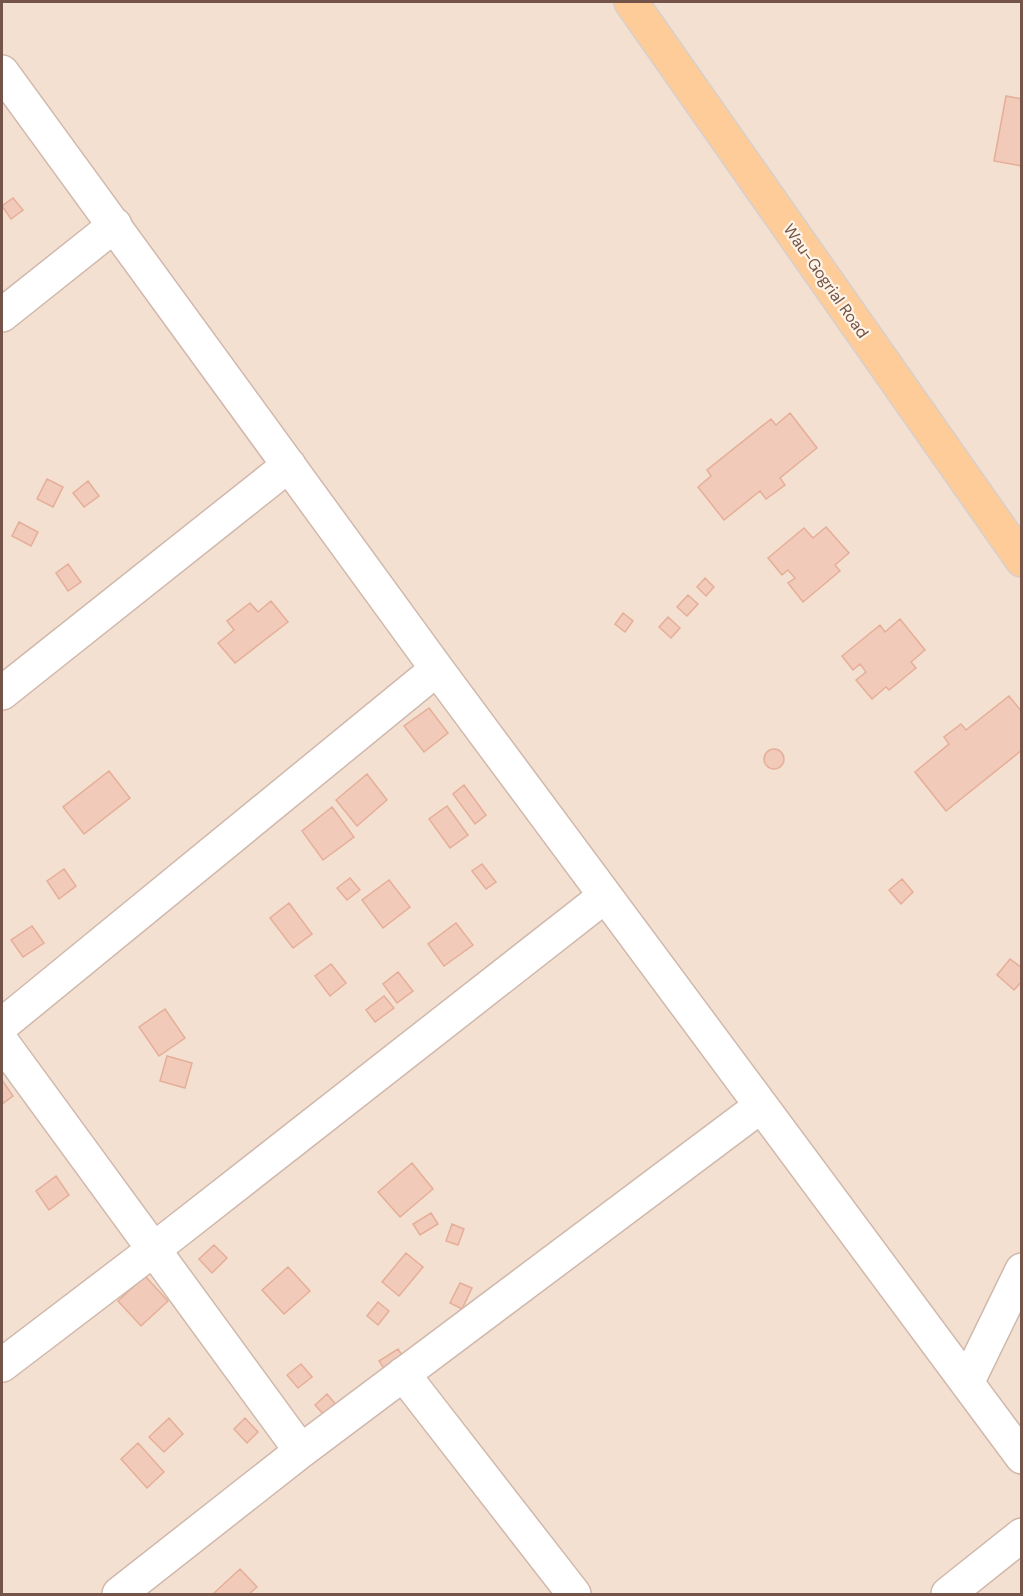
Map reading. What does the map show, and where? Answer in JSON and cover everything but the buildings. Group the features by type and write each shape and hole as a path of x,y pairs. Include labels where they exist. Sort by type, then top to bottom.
{"main road":[{"name":"Wau-Gogrial Road","path":"631,2 1022,560"}],"street":[{"path":"2,72 437,669 1022,1457"},
{"path":"2,315 114,225"},
{"path":"2,693 289,465"},
{"path":"2,1025 437,669"},
{"path":"2,1365 153,1250 605,896"},
{"path":"2,1042 301,1451"},
{"path":"119,1594 301,1451 761,1106"},
{"path":"967,1383 1022,1270"},
{"path":"403,1374 574,1594"},
{"path":"948,1594 1022,1535"}],"shaded area":[{"path":"2,2 1021,2 1021,1594 2,1594"}]}
